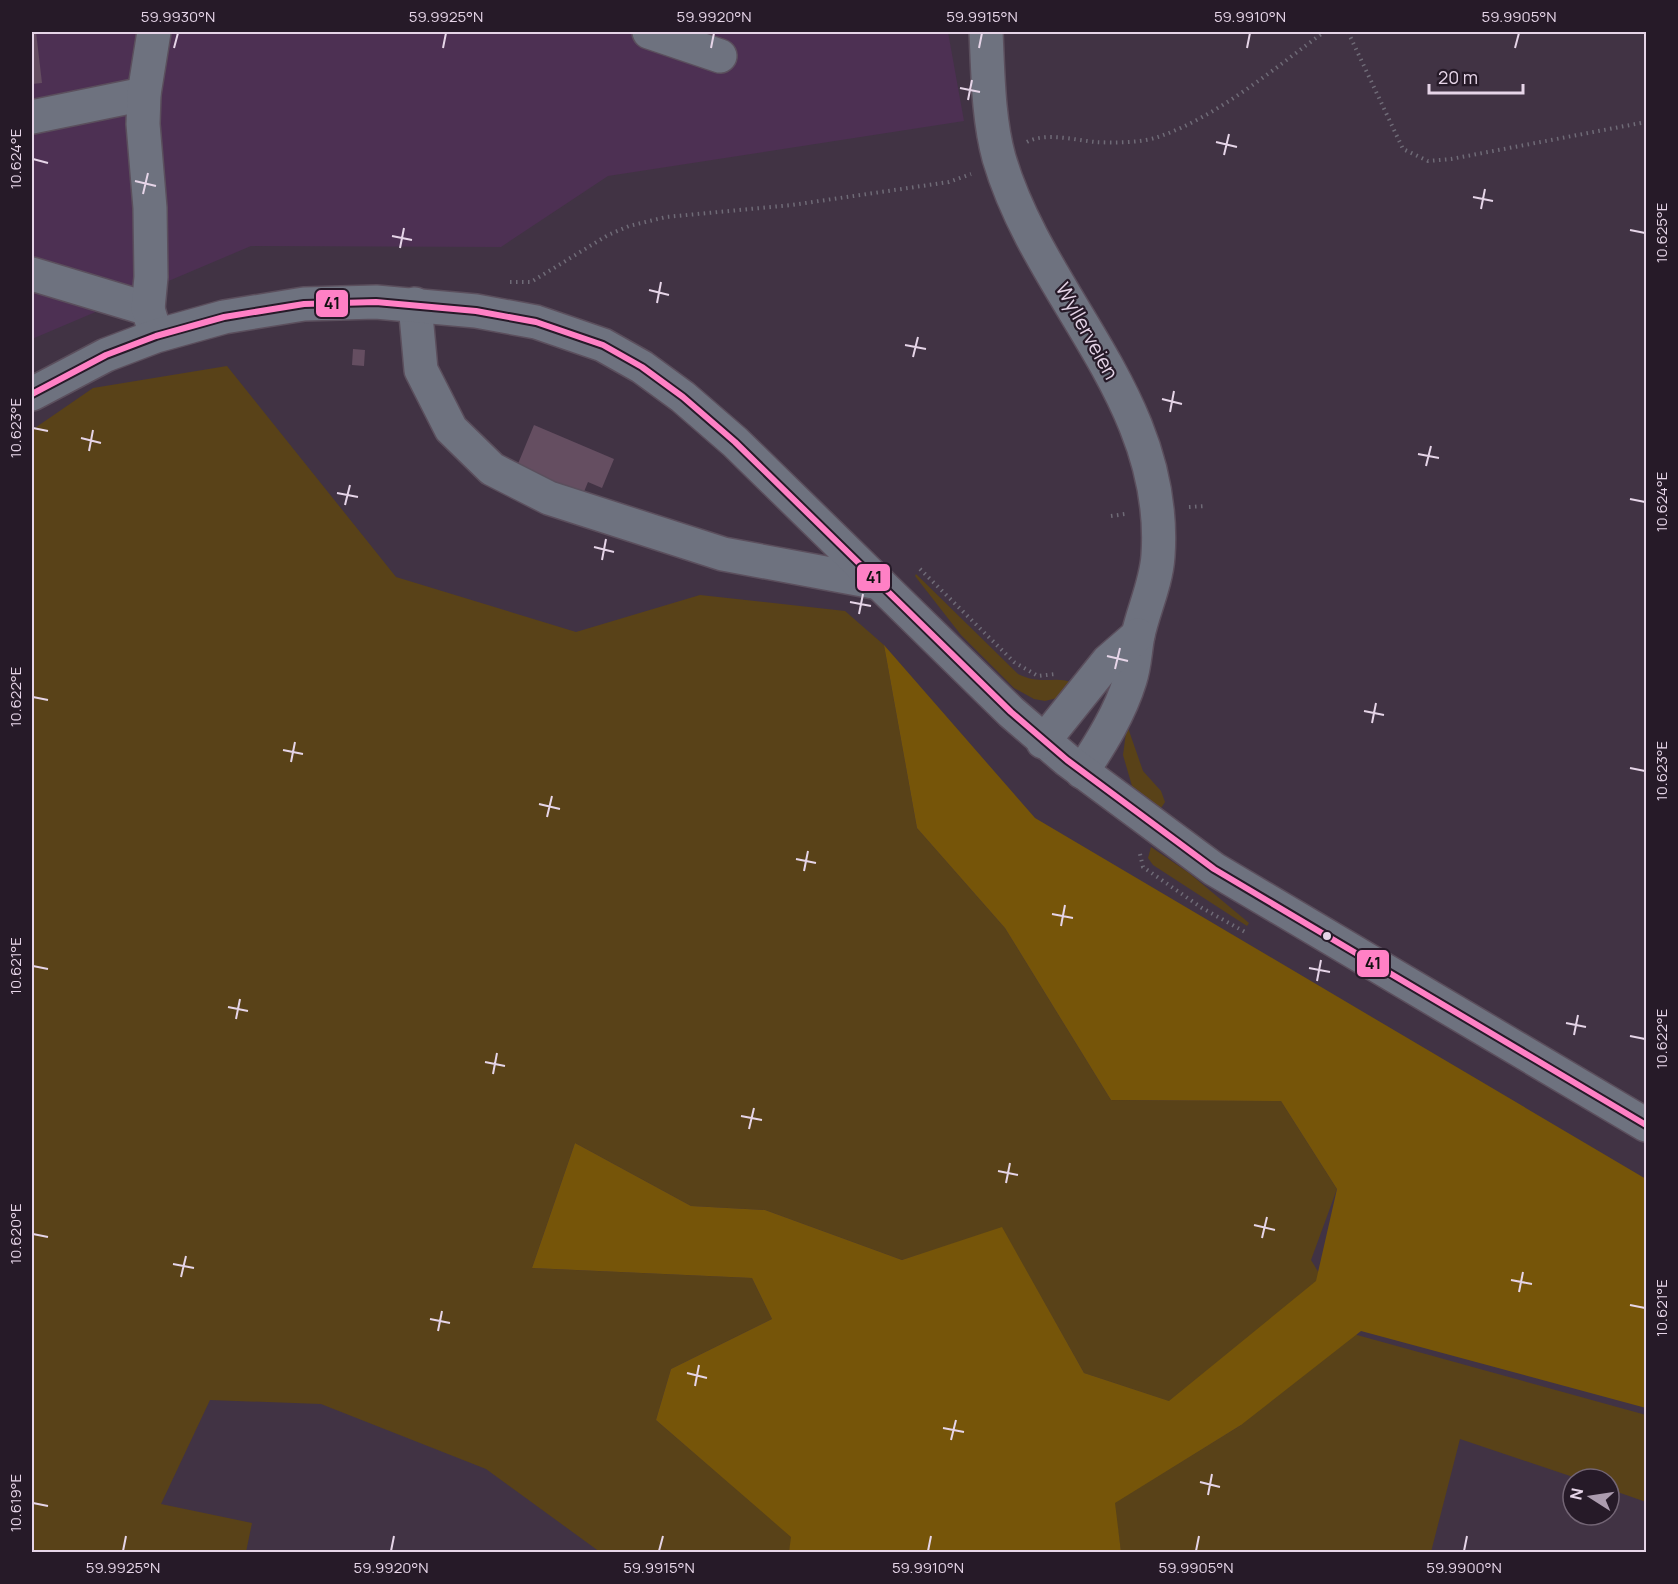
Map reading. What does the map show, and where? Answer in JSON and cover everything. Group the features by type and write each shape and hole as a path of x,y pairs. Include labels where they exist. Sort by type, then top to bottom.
{"street":[{"path":"152,322 143,124 144,94 154,32"},
{"path":"649,32 720,56"},
{"name":"Wyllerveien","path":"986,32 994,130 999,156 1018,208 1127,403 1149,461 1158,510 1158,558 1155,580 1138,635 1130,680 1118,709 1083,772"},
{"path":"32,117 144,94"},
{"path":"32,274 152,322 224,317 304,304 416,304 536,322 603,345 642,367 683,397 735,442 1043,742 1083,772 1214,869 1647,1125"},
{"path":"416,304 421,370 451,429 492,469 549,498 723,554 879,583"},
{"path":"32,394 88,363 152,322"},
{"path":"1043,742 1108,661 1138,635"}],"path":[{"path":"531,282 598,241 629,226 666,216 792,205 949,182 983,169 999,156 1033,139 1112,142 1157,137 1197,118 1250,86 1324,32"},
{"path":"1348,32 1403,149 1428,161 1451,159 1647,122"},
{"path":"920,569 1014,662 1038,676 1060,673"},
{"path":"1142,847 1140,862 1143,867 1202,908 1245,932"}],"shaded area":[{"path":"32,32 948,32 964,121 608,176 501,247 251,246 32,339"},
{"path":"227,366 396,577 576,632 700,595 845,611 884,645 917,828 1005,928 1111,1100 1281,1101 1337,1189 1311,1260 1357,1335 1646,1415 1646,1502 1621,1493 1621,1467 1561,1467 1561,1473 1460,1439 1431,1552 1121,1552 1114,1503 1241,1425 1084,1373 1002,1228 902,1260 765,1210 691,1206 575,1143 532,1268 752,1278 772,1319 671,1369 656,1420 792,1537 789,1552 600,1552 486,1469 321,1404 210,1400 161,1504 252,1523 246,1552 32,1552 32,430 93,388"},
{"path":"916,574 1018,674 1027,678 1072,683 1061,697 1045,701 1034,699 1014,688 961,635 915,576"},
{"path":"884,645 1035,818 1646,1179 1646,1408 1361,1331 1241,1425 1115,1503 1121,1552 789,1552 791,1537 656,1420 671,1369 772,1319 752,1278 532,1268 575,1143 691,1206 765,1210 902,1260 1002,1227 1084,1373 1169,1401 1316,1281 1337,1189 1281,1101 1111,1100 1005,928 917,828"},
{"path":"1127,725 1143,771 1161,791 1165,802 1161,808 1132,786 1123,755"},
{"path":"1151,847 1189,873 1249,923 1247,926 1153,865 1148,858"}],"building":[{"path":"32,32 36,32 42,83 32,84"},
{"path":"353,349 365,350 364,366 352,365"},
{"path":"534,425 614,459 602,488 588,482 581,499 515,471"}],"transit line":[{"name":"41","path":"32,394 106,355 156,336 224,317 304,304 376,302 476,311 536,322 603,345 642,367 683,397 735,442 1011,712 1067,760 1214,869 1646,1125"}]}
